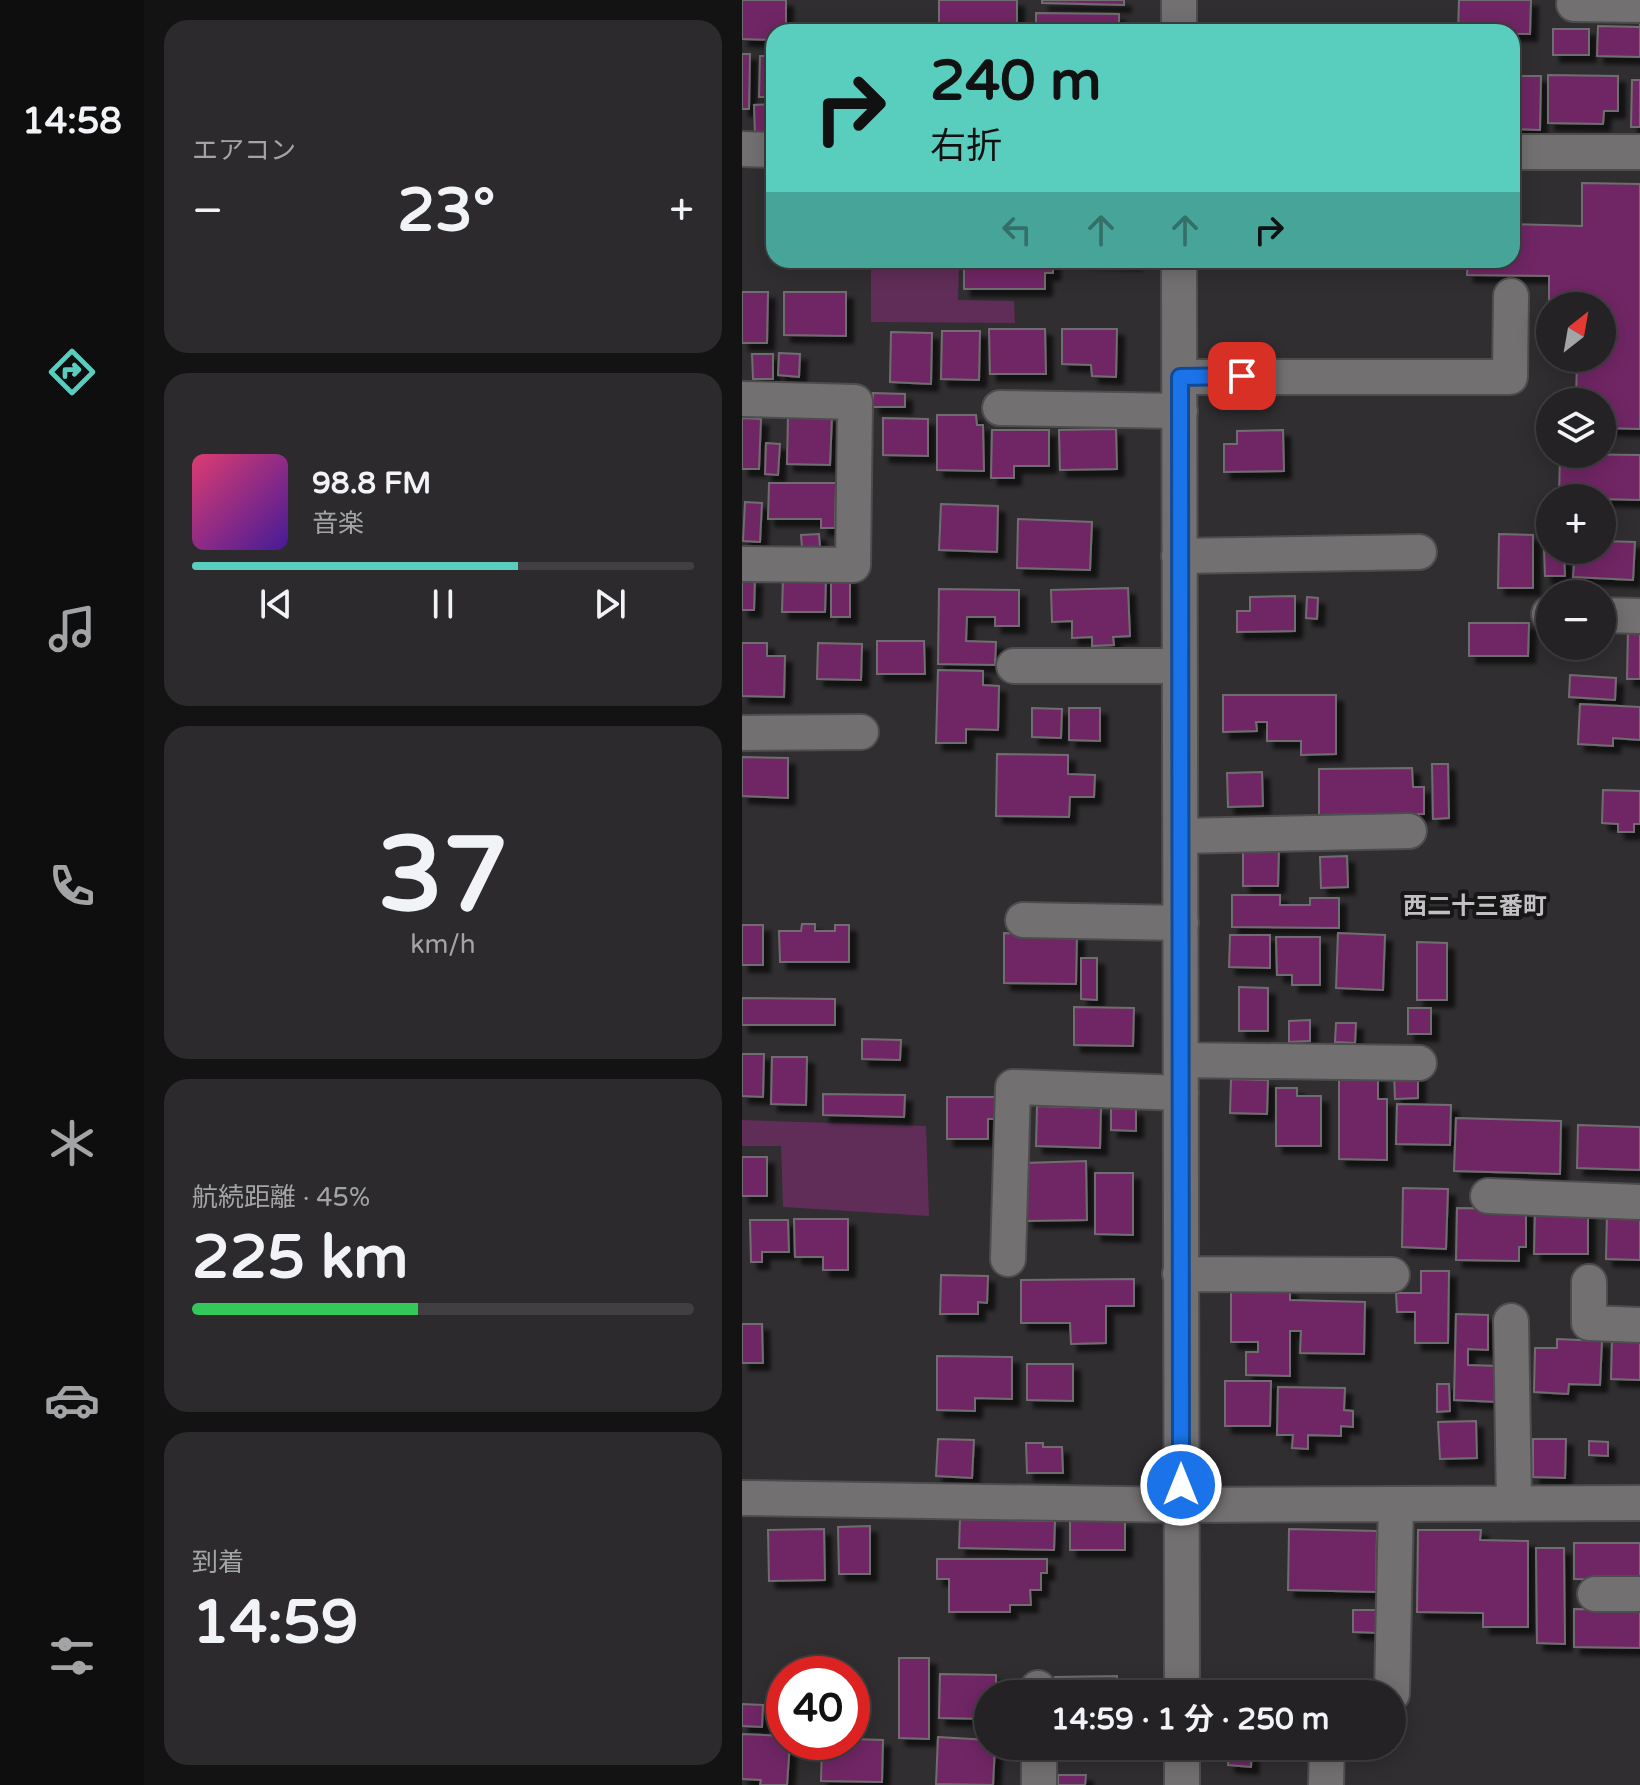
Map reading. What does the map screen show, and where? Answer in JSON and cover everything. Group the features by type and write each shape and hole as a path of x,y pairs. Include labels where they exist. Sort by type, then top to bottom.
{"street":[{"path":"1179,0 1179,24"},
{"path":"1574,4 1640,5"},
{"path":"742,149 766,150"},
{"path":"1520,152 1640,152"},
{"path":"1179,268 1182,1680"},
{"path":"1180,377 1510,377 1511,296"},
{"path":"742,399 855,402 853,565 742,564"},
{"path":"1000,408 1180,411"},
{"path":"1179,556 1419,552"},
{"path":"1616,615 1640,616"},
{"path":"1014,666 1178,666"},
{"path":"742,733 861,732"},
{"path":"1181,836 1409,831"},
{"path":"1023,920 1181,923"},
{"path":"1008,1259 1013,1087 1419,1063"},
{"path":"1488,1196 1640,1202"},
{"path":"1180,1274 1392,1275"},
{"path":"1589,1282 1589,1323 1640,1325"},
{"path":"1511,1321 1514,1504"},
{"path":"742,1498 1181,1505 1640,1503"},
{"path":"1392,1680 1396,1504"},
{"path":"1595,1594 1640,1594"},
{"path":"1039,1760 1039,1785"},
{"path":"1182,1760 1182,1785"},
{"path":"1326,1785 1327,1760"}],"shaded area":[{"path":"871,268 959,268 958,300 1014,301 1015,323 871,322"},
{"path":"742,1120 926,1126 929,1216 783,1207 781,1146 742,1146"}],"building":[{"path":"742,0 786,0 786,24 766,24 766,40 742,39"},
{"path":"939,0 1017,0 1017,24 939,24"},
{"path":"1042,0 1124,0 1124,5 1042,3"},
{"path":"1459,0 1531,0 1530,34 1520,34 1520,24 1458,24"},
{"path":"1036,13 1119,14 1119,24 1036,24"},
{"path":"1598,26 1640,27 1640,57 1597,56"},
{"path":"1553,29 1589,29 1589,55 1553,55"},
{"path":"742,54 750,54 749,109 742,109"},
{"path":"760,56 766,56 766,97 759,97"},
{"path":"1548,75 1618,76 1618,111 1604,111 1603,124 1548,123"},
{"path":"1520,76 1541,76 1540,130 1520,129"},
{"path":"1632,80 1640,80 1640,127 1631,127"},
{"path":"766,104 766,134 755,135 754,105"},
{"path":"1582,183 1640,184 1640,429 1616,428 1616,388 1576,388 1577,372 1616,372 1616,292 1549,292 1549,276 1467,275 1467,268 1520,268 1520,224 1582,226"},
{"path":"964,268 1053,268 1053,273 1045,273 1045,289 964,289"},
{"path":"742,292 768,292 767,343 742,343"},
{"path":"784,292 846,292 846,336 784,335"},
{"path":"989,329 1045,329 1046,374 990,374"},
{"path":"1062,329 1117,329 1116,377 1092,376 1091,365 1062,364"},
{"path":"942,331 980,331 979,380 941,379"},
{"path":"891,332 932,333 931,384 890,382"},
{"path":"779,353 800,354 799,377 778,375"},
{"path":"752,354 773,354 773,379 753,379"},
{"path":"873,393 905,394 905,407 873,407"},
{"path":"788,414 832,416 830,465 787,464"},
{"path":"937,415 976,415 977,425 983,425 984,471 937,470"},
{"path":"742,418 761,419 759,469 742,469"},
{"path":"883,418 928,419 928,456 883,455"},
{"path":"1116,429 1117,469 1060,470 1059,430"},
{"path":"992,430 1049,430 1049,466 1014,466 1014,478 991,478"},
{"path":"1283,430 1284,471 1224,472 1224,444 1237,444 1237,431"},
{"path":"766,443 780,444 778,475 765,474"},
{"path":"1616,455 1640,455 1640,500 1616,499 1616,484 1559,484 1560,468 1616,468"},
{"path":"769,483 836,483 835,528 821,528 821,519 768,519"},
{"path":"745,502 762,503 760,542 743,541"},
{"path":"941,504 998,506 997,552 939,550"},
{"path":"1018,519 1092,522 1090,570 1017,568"},
{"path":"819,534 820,547 802,548 801,535"},
{"path":"1499,534 1533,535 1533,588 1498,588"},
{"path":"1616,541 1635,542 1633,580 1573,577 1574,564 1616,564"},
{"path":"1545,564 1565,564 1565,576 1545,576"},
{"path":"783,577 826,577 825,612 782,612"},
{"path":"831,577 850,577 850,617 831,617"},
{"path":"742,578 755,579 754,610 742,610"},
{"path":"1128,588 1130,636 1113,637 1114,645 1092,646 1092,637 1072,638 1072,621 1052,622 1051,590"},
{"path":"939,589 1019,590 1019,626 995,626 995,617 967,617 966,641 996,642 995,665 938,664"},
{"path":"1295,596 1295,631 1237,632 1237,611 1250,611 1250,597"},
{"path":"1307,597 1318,598 1317,619 1306,618"},
{"path":"1469,623 1529,623 1528,656 1469,656"},
{"path":"1628,628 1640,628 1640,679 1627,679"},
{"path":"877,641 924,641 925,674 877,674"},
{"path":"742,643 767,643 767,656 785,656 784,697 742,696"},
{"path":"818,643 862,644 861,680 817,679"},
{"path":"938,670 983,671 983,685 999,686 998,730 966,729 966,743 936,743"},
{"path":"1570,675 1616,678 1615,700 1569,697"},
{"path":"1223,695 1336,695 1336,754 1301,755 1301,741 1267,741 1267,722 1256,722 1257,731 1223,732"},
{"path":"1580,704 1640,707 1640,740 1613,738 1613,746 1578,744"},
{"path":"1032,708 1062,709 1061,738 1032,737"},
{"path":"1069,708 1100,708 1100,741 1069,740"},
{"path":"997,754 1068,755 1068,774 1095,775 1094,797 1070,797 1069,817 996,816"},
{"path":"742,757 788,758 788,798 742,796"},
{"path":"1432,764 1448,764 1449,818 1433,819"},
{"path":"1412,768 1413,787 1424,787 1424,814 1319,815 1319,769"},
{"path":"1262,772 1263,806 1228,807 1227,773"},
{"path":"1603,790 1640,791 1640,824 1634,824 1634,832 1618,832 1618,824 1602,823"},
{"path":"1243,848 1279,848 1278,886 1243,886"},
{"path":"1347,856 1348,887 1321,888 1320,857"},
{"path":"1232,895 1280,895 1280,905 1310,905 1310,898 1339,898 1339,928 1232,927"},
{"path":"802,924 815,924 815,931 835,931 835,925 849,925 849,962 780,962 779,931 801,931"},
{"path":"742,925 763,925 763,965 742,965"},
{"path":"1004,933 1077,935 1076,984 1004,983"},
{"path":"1338,933 1385,935 1383,990 1336,988"},
{"path":"1230,935 1270,935 1270,968 1229,967"},
{"path":"1276,937 1320,937 1320,985 1292,985 1292,975 1277,975"},
{"path":"1417,942 1447,943 1447,1000 1417,1000"},
{"path":"1081,958 1097,958 1097,1000 1081,999"},
{"path":"1239,987 1268,988 1268,1031 1239,1031"},
{"path":"742,998 835,999 835,1025 742,1025"},
{"path":"1074,1007 1134,1008 1133,1046 1074,1045"},
{"path":"1408,1008 1431,1008 1431,1034 1408,1034"},
{"path":"1310,1020 1310,1041 1289,1042 1289,1021"},
{"path":"1336,1023 1356,1023 1355,1043 1335,1042"},
{"path":"862,1039 901,1040 900,1060 862,1059"},
{"path":"742,1054 764,1054 763,1097 742,1096"},
{"path":"772,1057 807,1057 806,1105 771,1104"},
{"path":"1418,1073 1418,1098 1395,1099 1394,1074"},
{"path":"1339,1075 1378,1075 1378,1099 1387,1099 1387,1160 1339,1159"},
{"path":"1231,1079 1268,1080 1267,1114 1230,1113"},
{"path":"1276,1088 1297,1088 1297,1096 1321,1096 1321,1146 1276,1146"},
{"path":"823,1094 905,1095 904,1117 823,1115"},
{"path":"947,1097 997,1097 997,1119 988,1119 988,1139 947,1139"},
{"path":"1397,1104 1451,1105 1450,1145 1396,1144"},
{"path":"1037,1106 1101,1108 1100,1148 1036,1146"},
{"path":"1111,1108 1136,1109 1136,1131 1111,1130"},
{"path":"1456,1118 1561,1121 1560,1174 1454,1171"},
{"path":"1578,1125 1640,1127 1640,1170 1577,1168"},
{"path":"742,1157 767,1157 767,1196 742,1196"},
{"path":"1086,1161 1087,1220 1026,1221 1024,1163"},
{"path":"1095,1173 1133,1173 1133,1235 1095,1234"},
{"path":"1403,1188 1448,1189 1446,1249 1402,1247"},
{"path":"1457,1208 1526,1209 1526,1247 1519,1247 1519,1261 1456,1260"},
{"path":"1535,1208 1588,1209 1588,1254 1534,1254"},
{"path":"1607,1213 1640,1214 1640,1260 1606,1259"},
{"path":"794,1219 848,1219 848,1270 823,1270 823,1257 795,1257"},
{"path":"750,1220 788,1220 789,1252 762,1252 762,1262 751,1262"},
{"path":"1421,1271 1449,1271 1448,1343 1415,1343 1415,1312 1397,1312 1396,1293 1421,1293"},
{"path":"941,1275 988,1276 987,1303 978,1302 978,1314 940,1314"},
{"path":"1134,1279 1134,1306 1106,1306 1106,1343 1071,1344 1070,1323 1021,1323 1021,1280"},
{"path":"1231,1288 1290,1289 1290,1300 1365,1302 1364,1354 1300,1353 1301,1331 1290,1331 1290,1376 1246,1375 1246,1352 1258,1352 1258,1342 1231,1342"},
{"path":"1456,1314 1488,1315 1488,1350 1468,1349 1468,1365 1498,1366 1497,1402 1454,1400"},
{"path":"742,1324 762,1324 763,1363 742,1363"},
{"path":"1612,1337 1640,1338 1640,1380 1611,1379"},
{"path":"1557,1339 1602,1341 1600,1385 1569,1384 1568,1394 1534,1392 1535,1348 1557,1348"},
{"path":"937,1356 1012,1357 1012,1399 975,1398 975,1411 937,1410"},
{"path":"1027,1364 1073,1364 1073,1401 1027,1400"},
{"path":"1225,1381 1271,1381 1270,1426 1225,1426"},
{"path":"1437,1384 1449,1384 1450,1411 1437,1412"},
{"path":"1278,1387 1345,1388 1344,1410 1353,1411 1353,1427 1341,1426 1341,1436 1308,1435 1308,1449 1292,1448 1293,1435 1277,1435"},
{"path":"1476,1421 1477,1458 1440,1459 1438,1422"},
{"path":"938,1439 974,1440 972,1478 936,1476"},
{"path":"1533,1439 1566,1439 1565,1478 1533,1477"},
{"path":"1589,1441 1608,1442 1608,1456 1589,1455"},
{"path":"1026,1443 1062,1447 1063,1473 1027,1473"},
{"path":"960,1519 1055,1521 1054,1550 959,1548"},
{"path":"1070,1520 1125,1520 1125,1550 1070,1550"},
{"path":"870,1526 870,1574 839,1574 838,1527"},
{"path":"824,1529 825,1580 769,1581 768,1530"},
{"path":"1289,1529 1377,1531 1376,1592 1288,1590"},
{"path":"1418,1530 1481,1530 1480,1540 1528,1541 1528,1627 1483,1627 1483,1613 1417,1612"},
{"path":"1574,1543 1640,1543 1640,1580 1574,1579"},
{"path":"1536,1548 1564,1548 1565,1644 1537,1643"},
{"path":"937,1559 1047,1559 1047,1573 1041,1573 1041,1590 1030,1590 1031,1605 1010,1605 1010,1612 949,1612 949,1579 937,1579"},
{"path":"1574,1609 1640,1610 1640,1648 1574,1647"},
{"path":"1353,1610 1381,1610 1380,1633 1353,1632"},
{"path":"899,1658 929,1658 929,1739 899,1738"},
{"path":"940,1674 996,1675 996,1680 974,1680 974,1719 939,1718"},
{"path":"1117,1676 1117,1680 1055,1680 1055,1677"},
{"path":"742,1704 763,1705 762,1727 742,1726"},
{"path":"742,1734 766,1735 766,1760 789,1760 787,1785 760,1785 761,1780 742,1779"},
{"path":"938,1737 974,1739 974,1760 994,1760 993,1785 936,1784"},
{"path":"870,1740 883,1740 882,1782 821,1781 822,1760 870,1760"},
{"path":"1228,1760 1251,1760 1251,1767 1228,1765"},
{"path":"1058,1775 1086,1775 1085,1785 1058,1785"}],"district":[{"name":"西二十三番町","path":"1475,906"}],"route":[{"path":"1181,1485 1180,377 1242,376"}]}
